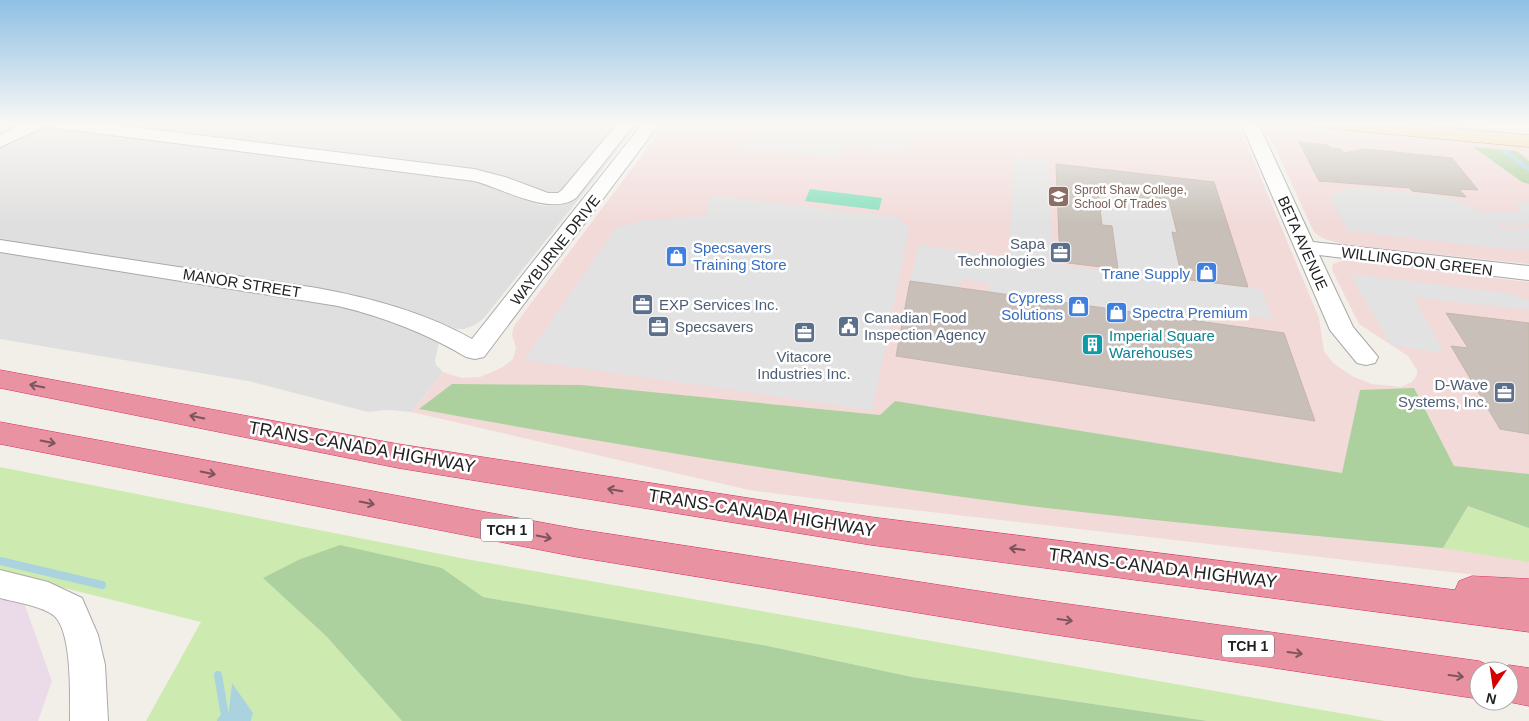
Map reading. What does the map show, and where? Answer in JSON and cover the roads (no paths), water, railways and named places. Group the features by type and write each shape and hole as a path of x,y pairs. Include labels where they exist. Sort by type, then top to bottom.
{"highway":[{"name":"TRANS-CANADA HIGHWAY","path":"0,379 408,457 871,531 1529,616"},
{"name":"TCH 1","path":"0,433 578,543 1017,613 1469,679"},
{"path":"1273,582 1529,595"}],"street":[{"path":"326,157 474,175 498,180 549,200 559,200 569,194 600,157"},
{"name":"WAYBURNE DRIVE","path":"475,351 626,157"},
{"name":"BETA AVENUE","path":"1265,157 1342,330 1366,356"},
{"name":"MANOR STREET","path":"0,246 316,295 362,304 420,322 448,335 475,351"},
{"name":"WILLINGDON GREEN","path":"1305,247 1529,274"},
{"path":"0,584 48,596 70,608 81,635 87,665 89,721"}],"water":[{"path":"232,683 253,713 251,721 224,721 228,716"}],"waterway":[{"path":"1512,157 1529,169"},
{"path":"0,561 102,585"},
{"path":"218,675 225,716 221,721"}],"place":[{"name":"Sprott Shaw College, School Of Trades","path":"1058,197"},
{"name":"Sapa Technologies","path":"1061,252"},
{"name":"Specsavers Training Store","path":"677,256"},
{"name":"Trane Supply","path":"1206,273"},
{"name":"EXP Services Inc.","path":"643,304"},
{"name":"Cypress Solutions","path":"1079,306"},
{"name":"Spectra Premium","path":"1116,312"},
{"name":"Specsavers","path":"659,326"},
{"name":"Canadian Food Inspection Agency","path":"848,326"},
{"name":"Vitacore Industries Inc.","path":"804,333"},
{"name":"Imperial Square Warehouses","path":"1093,344"},
{"name":"D-Wave Systems, Inc.","path":"1504,393"}]}
